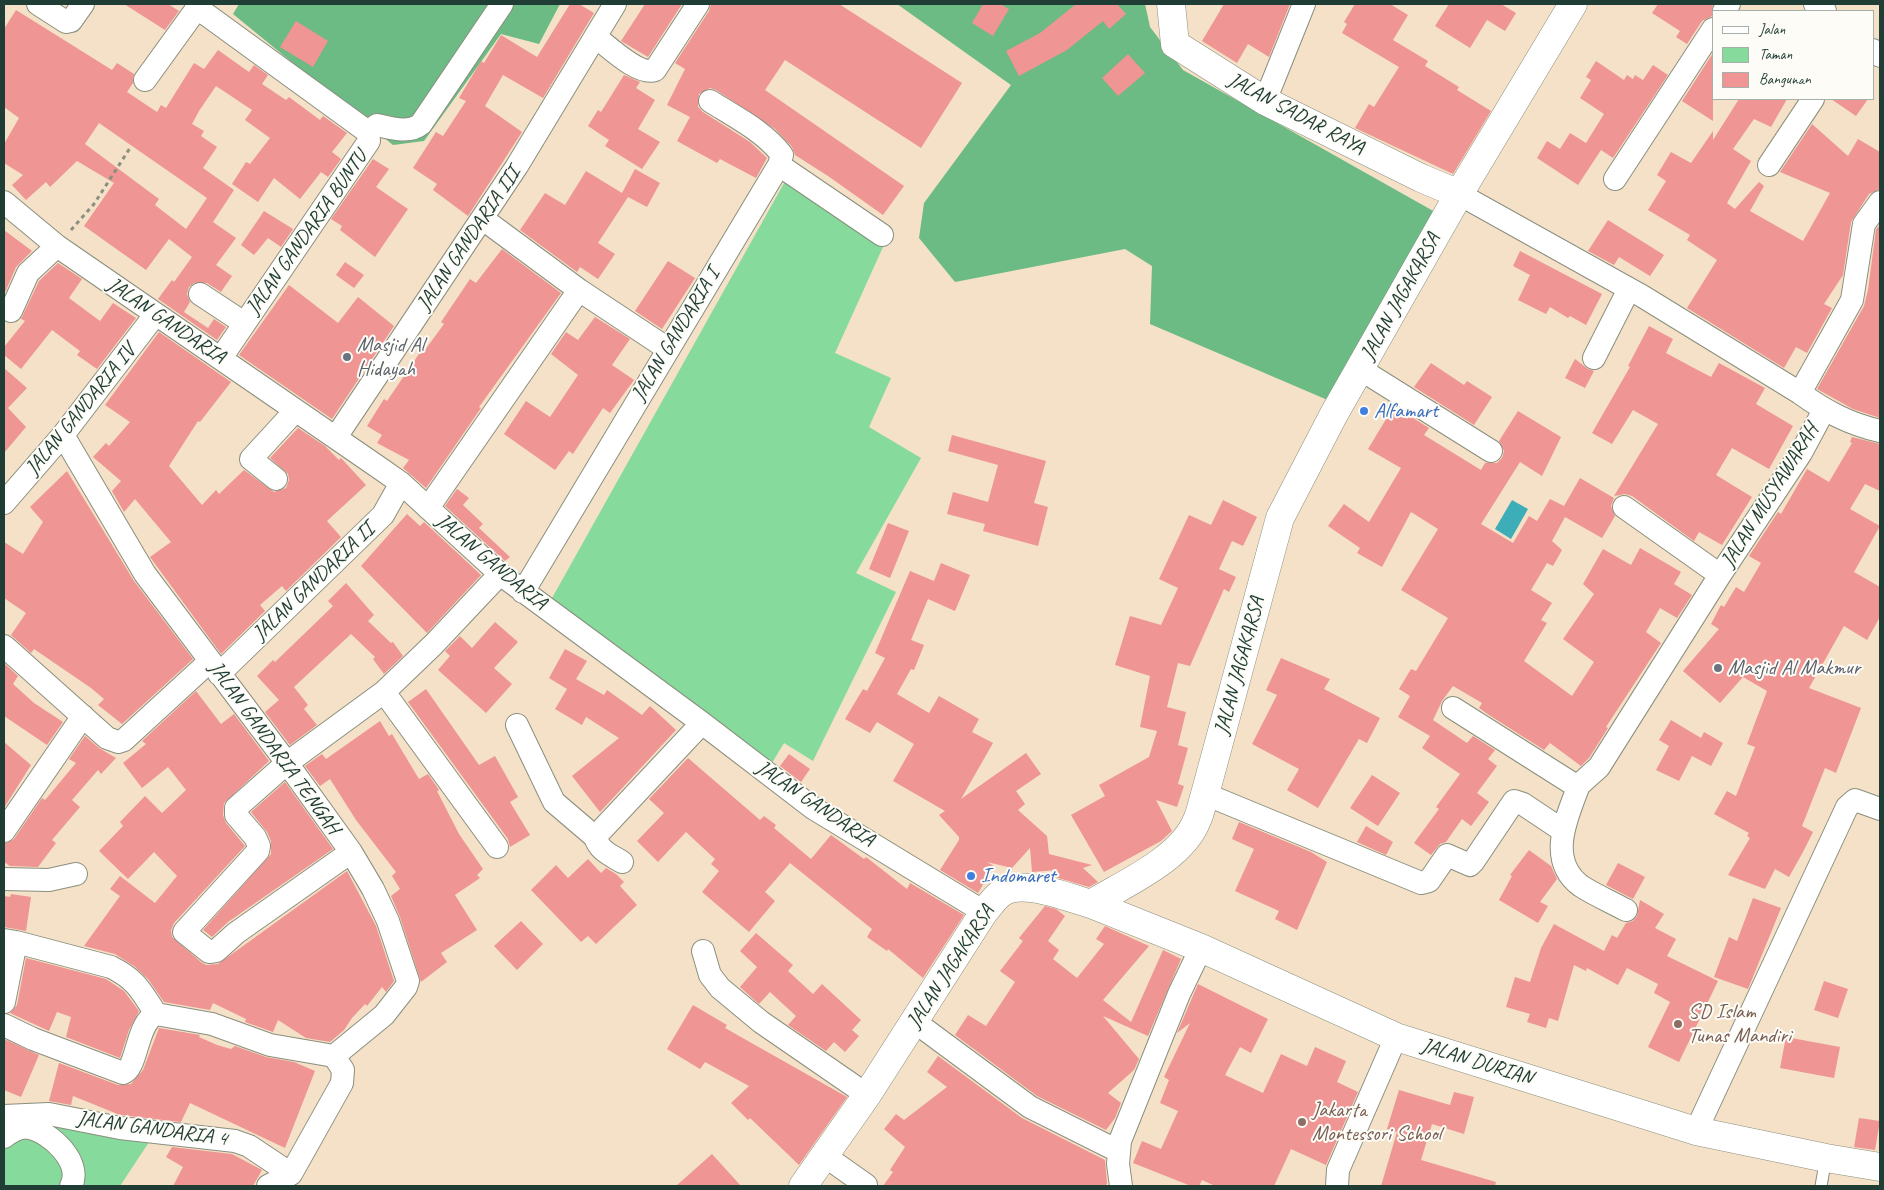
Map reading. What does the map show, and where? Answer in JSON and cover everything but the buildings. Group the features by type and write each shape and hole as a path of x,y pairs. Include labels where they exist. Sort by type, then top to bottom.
{"main road":[{"name":"JALAN SADAR RAYA","path":"1171,4 1174,44 1265,101 1421,178 1459,194"},
{"name":"JALAN JAGAKARSA","path":"815,1170 915,1022 984,912 1001,893 1017,888 1035,888 1091,904 1165,859 1182,843 1197,821 1280,518 1334,414 1459,194 1573,4"},
{"name":"JALAN DURIAN","path":"1091,904 1201,948 1396,1037 1696,1131 1826,1158 1880,1167"}],"street":[{"path":"45,6 66,22 71,21 83,4"},
{"path":"368,132 376,125 412,129 422,124 502,4"},
{"name":"JALAN GANDARIA III","path":"336,437 483,219 597,38 616,4"},
{"path":"597,38 636,67 650,72 655,70 698,4"},
{"path":"1265,101 1304,4"},
{"name":"JALAN GANDARIA BUNTU","path":"145,80 198,6 368,132 370,141 366,148 221,358"},
{"path":"1615,179 1712,31"},
{"path":"1769,165 1812,100"},
{"path":"710,101 770,142 782,155 778,165 882,236"},
{"name":"JALAN GANDARIA I","path":"523,592 778,165"},
{"name":"JALAN MUSYAWARAH","path":"1459,194 1629,289 1800,393 1824,410 1801,454 1720,575 1599,768 1579,785"},
{"name":"JALAN GANDARIA","path":"4,202 57,246 295,411 336,437 401,484 500,574 702,723 813,808 984,912"},
{"path":"1800,393 1852,300 1864,224 1880,202"},
{"path":"483,219 579,290 668,349"},
{"path":"11,311 28,273 57,246"},
{"path":"1594,358 1629,289"},
{"path":"428,508 579,290"},
{"path":"200,294 244,323"},
{"name":"JALAN GANDARIA IV","path":"4,504 63,435 155,315"},
{"path":"1360,369 1491,451"},
{"path":"1824,410 1857,426 1880,431"},
{"path":"276,479 251,459 295,411"},
{"name":"JALAN GANDARIA TENGAH","path":"63,435 145,574 287,762 351,852 373,889 388,921 408,981 406,987 384,1014 334,1056"},
{"name":"JALAN GANDARIA II","path":"83,716 108,738 118,742 124,740 215,668 383,515 401,484"},
{"path":"1624,507 1720,575"},
{"path":"351,852 236,933 216,951 209,952 184,932 258,851 258,842 236,815 235,810 287,762 384,692 434,644 500,574"},
{"path":"4,646 83,716 4,830"},
{"path":"384,692 497,847"},
{"path":"1453,708 1573,784 1579,785 1562,830 1563,857 1568,874 1582,886 1626,910"},
{"path":"595,837 702,723"},
{"path":"517,725 554,802 564,814 595,837 597,844 604,851 622,862"},
{"path":"1205,794 1421,883 1429,881 1447,855 1465,864 1473,862 1514,801 1523,804 1562,830"},
{"path":"1696,1131 1847,807 1855,800 1880,810"},
{"path":"4,879 49,880 76,874"},
{"path":"4,1002 10,941 116,970 137,983 156,1014 212,1024 270,1045 334,1056 343,1070 342,1083 291,1174 268,1186"},
{"path":"1121,1186 1118,1151 1162,1034 1201,948"},
{"path":"703,951 710,974 720,988 761,1022 867,1095"},
{"path":"4,1025 33,1039 122,1073 129,1068 145,1025 156,1014"},
{"path":"915,1022 1030,1107 1118,1151"},
{"path":"1337,1186 1338,1170 1396,1037"},
{"name":"JALAN GANDARIA 4","path":"4,1116 49,1114 129,1129 235,1141 249,1146 291,1174"},
{"path":"4,1137 17,1129 25,1128 44,1134 69,1158 74,1176 71,1186"},
{"path":"815,1170 856,1186"}],"lane":[{"path":"1821,1186 1826,1158"}],"path":[{"path":"57,246 94,204 130,148"}],"green space":[{"path":"239,4 560,4 539,44 501,34 424,141 393,145 233,14"},
{"path":"897,4 1145,4 1150,27 1183,70 1451,221 1351,410 1150,324 1152,266 1125,249 955,282 919,238 924,203 1011,85"},
{"path":"788,176 883,247 835,353 891,378 869,427 921,458 856,573 896,592 813,761 784,743 772,763 547,607"},
{"path":"4,1122 159,1127 120,1186 4,1186"}],"water":[{"path":"1512,500 1528,509 1511,539 1495,529"}],"place":[{"name":"Masjid Al Hidayah","path":"347,357"},
{"name":"Alfamart","path":"1364,411"},
{"name":"Masjid Al Makmur","path":"1718,668"},
{"name":"Indomaret","path":"971,876"},
{"name":"SD Islam Tunas Mandiri","path":"1678,1024"},
{"name":"Jakarta Montessori School","path":"1302,1122"}]}
